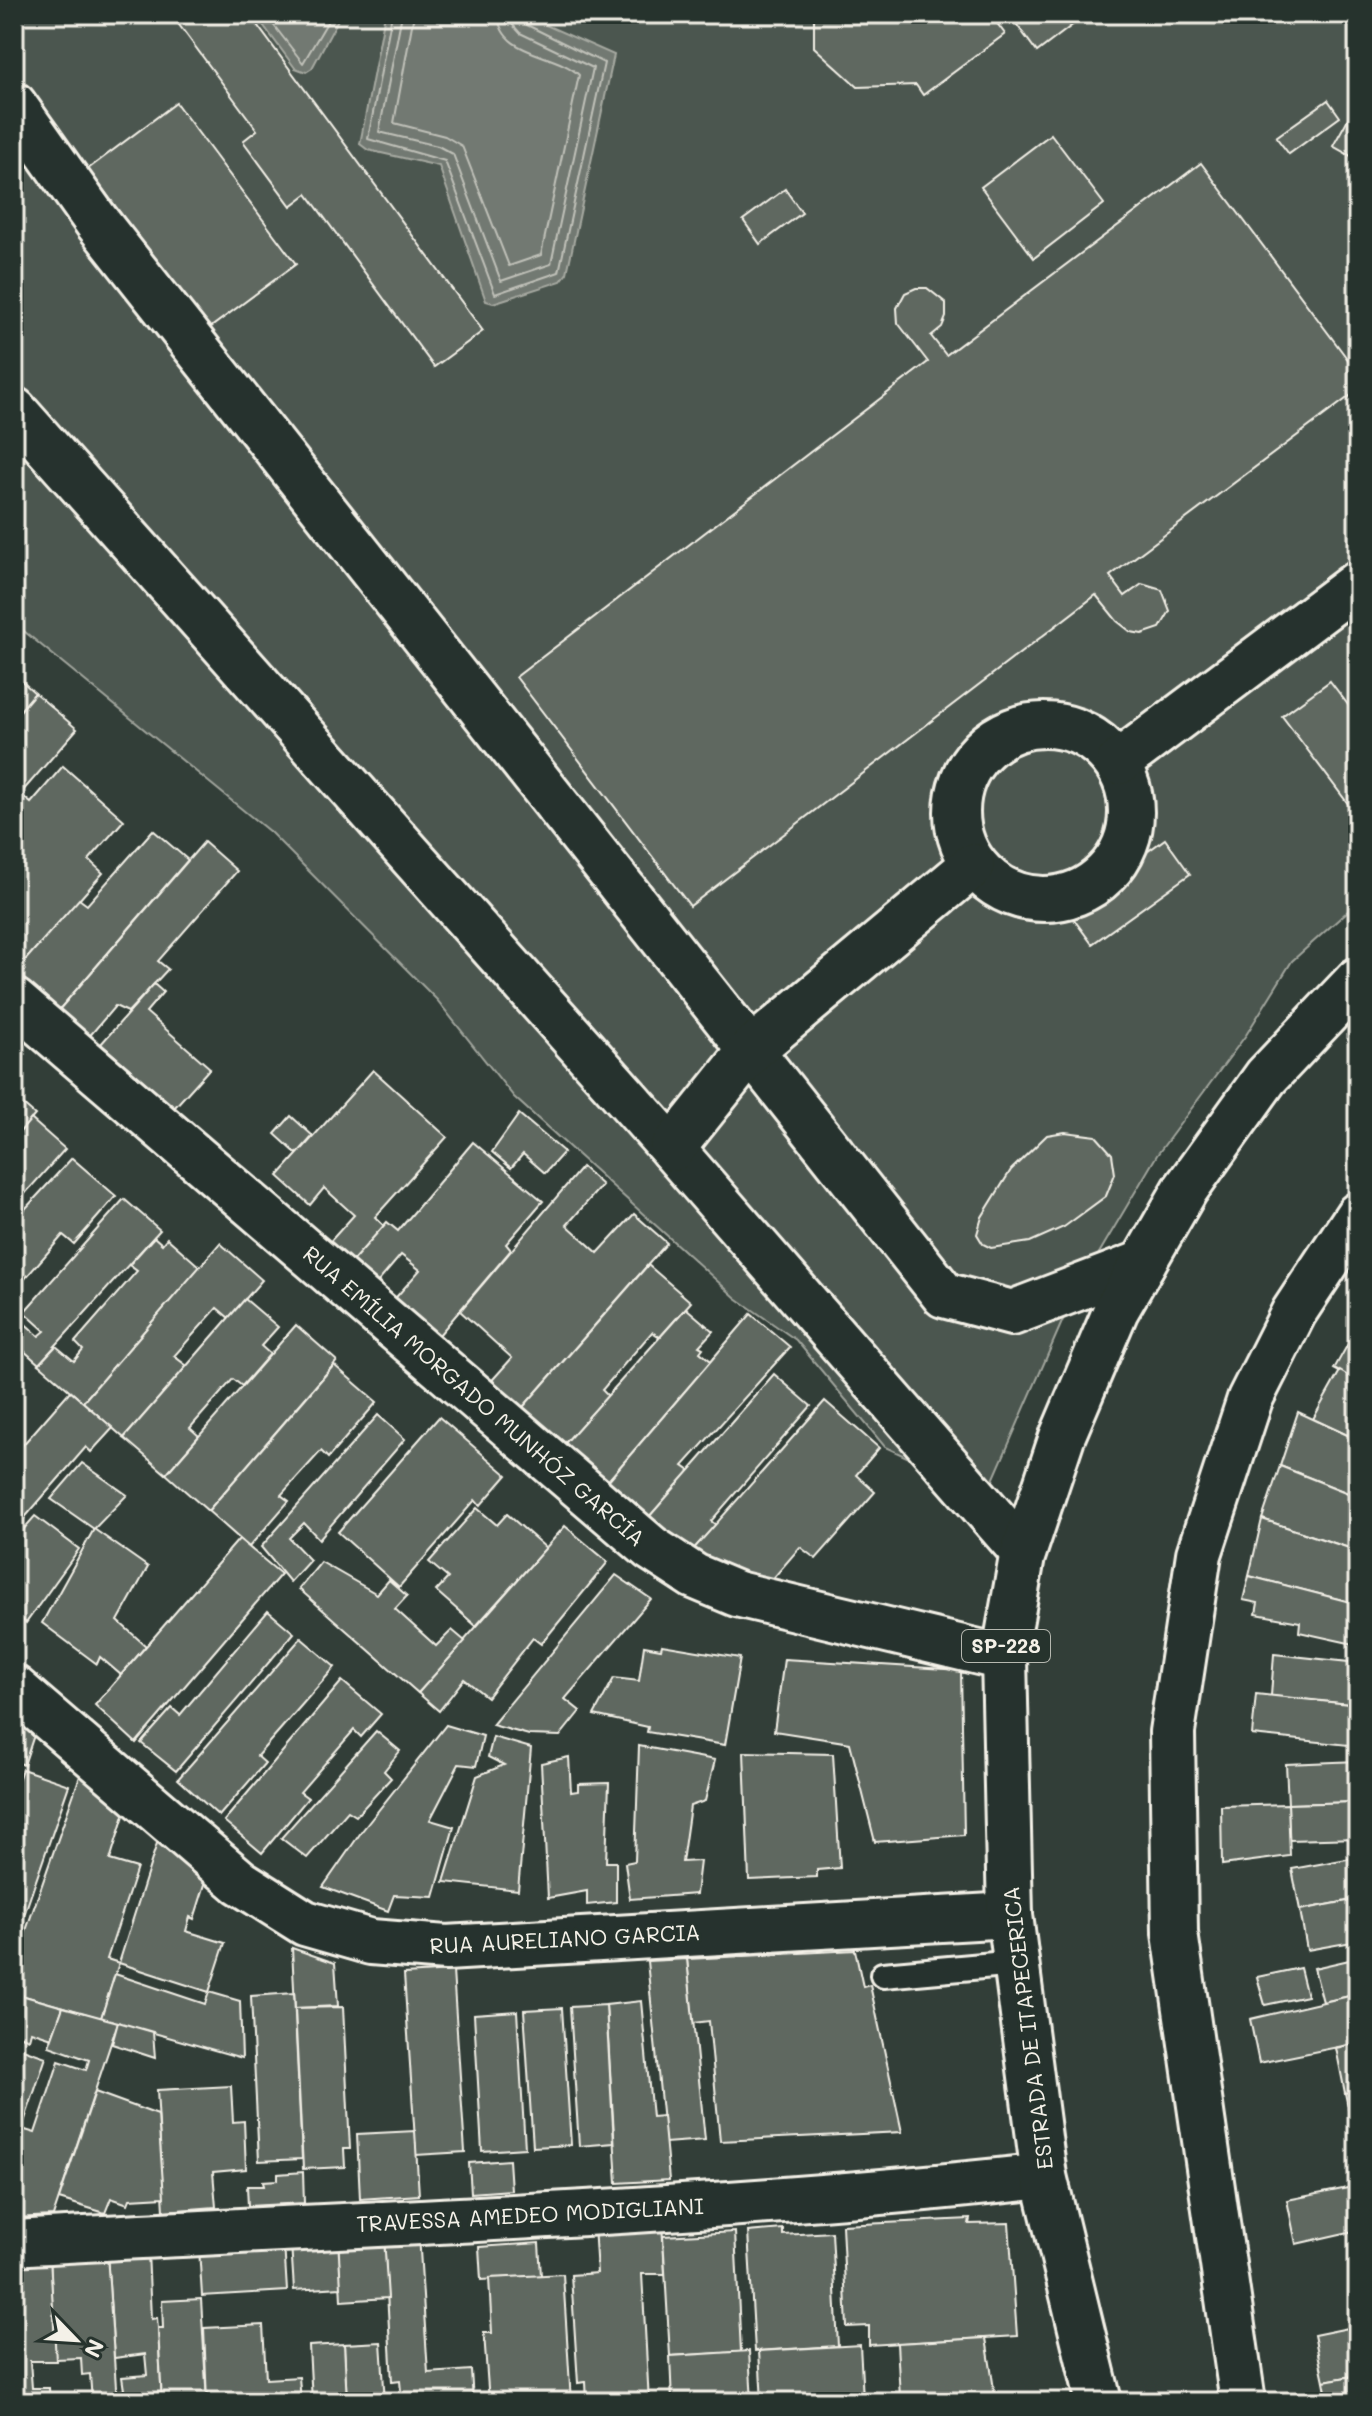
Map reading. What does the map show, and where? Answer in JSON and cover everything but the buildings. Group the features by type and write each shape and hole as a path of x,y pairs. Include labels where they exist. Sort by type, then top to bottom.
{"street":[{"path":"14,105 107,235 944,1295 1012,1313 1143,1263"},
{"path":"14,410 672,1149 1023,1552"},
{"path":"1119,762 1358,583"},
{"path":"1018,726 1075,727 1119,762 1133,815 1115,866 1071,898 1016,897 972,866 954,812 958,798 972,759 1018,726"},
{"path":"672,1149 751,1050 972,866"},
{"name":"ESTRADA DE ITAPECERICA","path":"1099,2402 1044,2176 1010,1915 1004,1658 1023,1552 1062,1437 1116,1310 1185,1190 1266,1077 1358,980"},
{"name":"RUA EMÍLIA MORGADO MUNHÓZ GARCÍA","path":"14,1001 651,1548 694,1576 737,1594 1004,1658"},
{"path":"1243,2402 1175,1933 1172,1732 1199,1554 1250,1399 1294,1312 1358,1215"},
{"name":"RUA AURELIANO GARCIA","path":"14,1688 240,1882 305,1923 371,1942 446,1948 1010,1915"},
{"name":"TRAVESSA AMEDEO MODIGLIANI","path":"14,2243 757,2203 1044,2176"}],"lane":[{"path":"883,1975 1016,1963"}],"shaded area":[{"path":"14,14 1358,14 1358,902 1292,961 1246,1035 1157,1155 1072,1299 987,1494 885,1447 796,1340 736,1298 514,1097 437,1000 270,832 14,623"}],"water":[{"path":"255,14 341,14 312,68 306,72 295,68"},
{"path":"385,14 521,14 614,55 567,273 561,281 493,303 486,301 439,166 368,150 360,144"}]}
